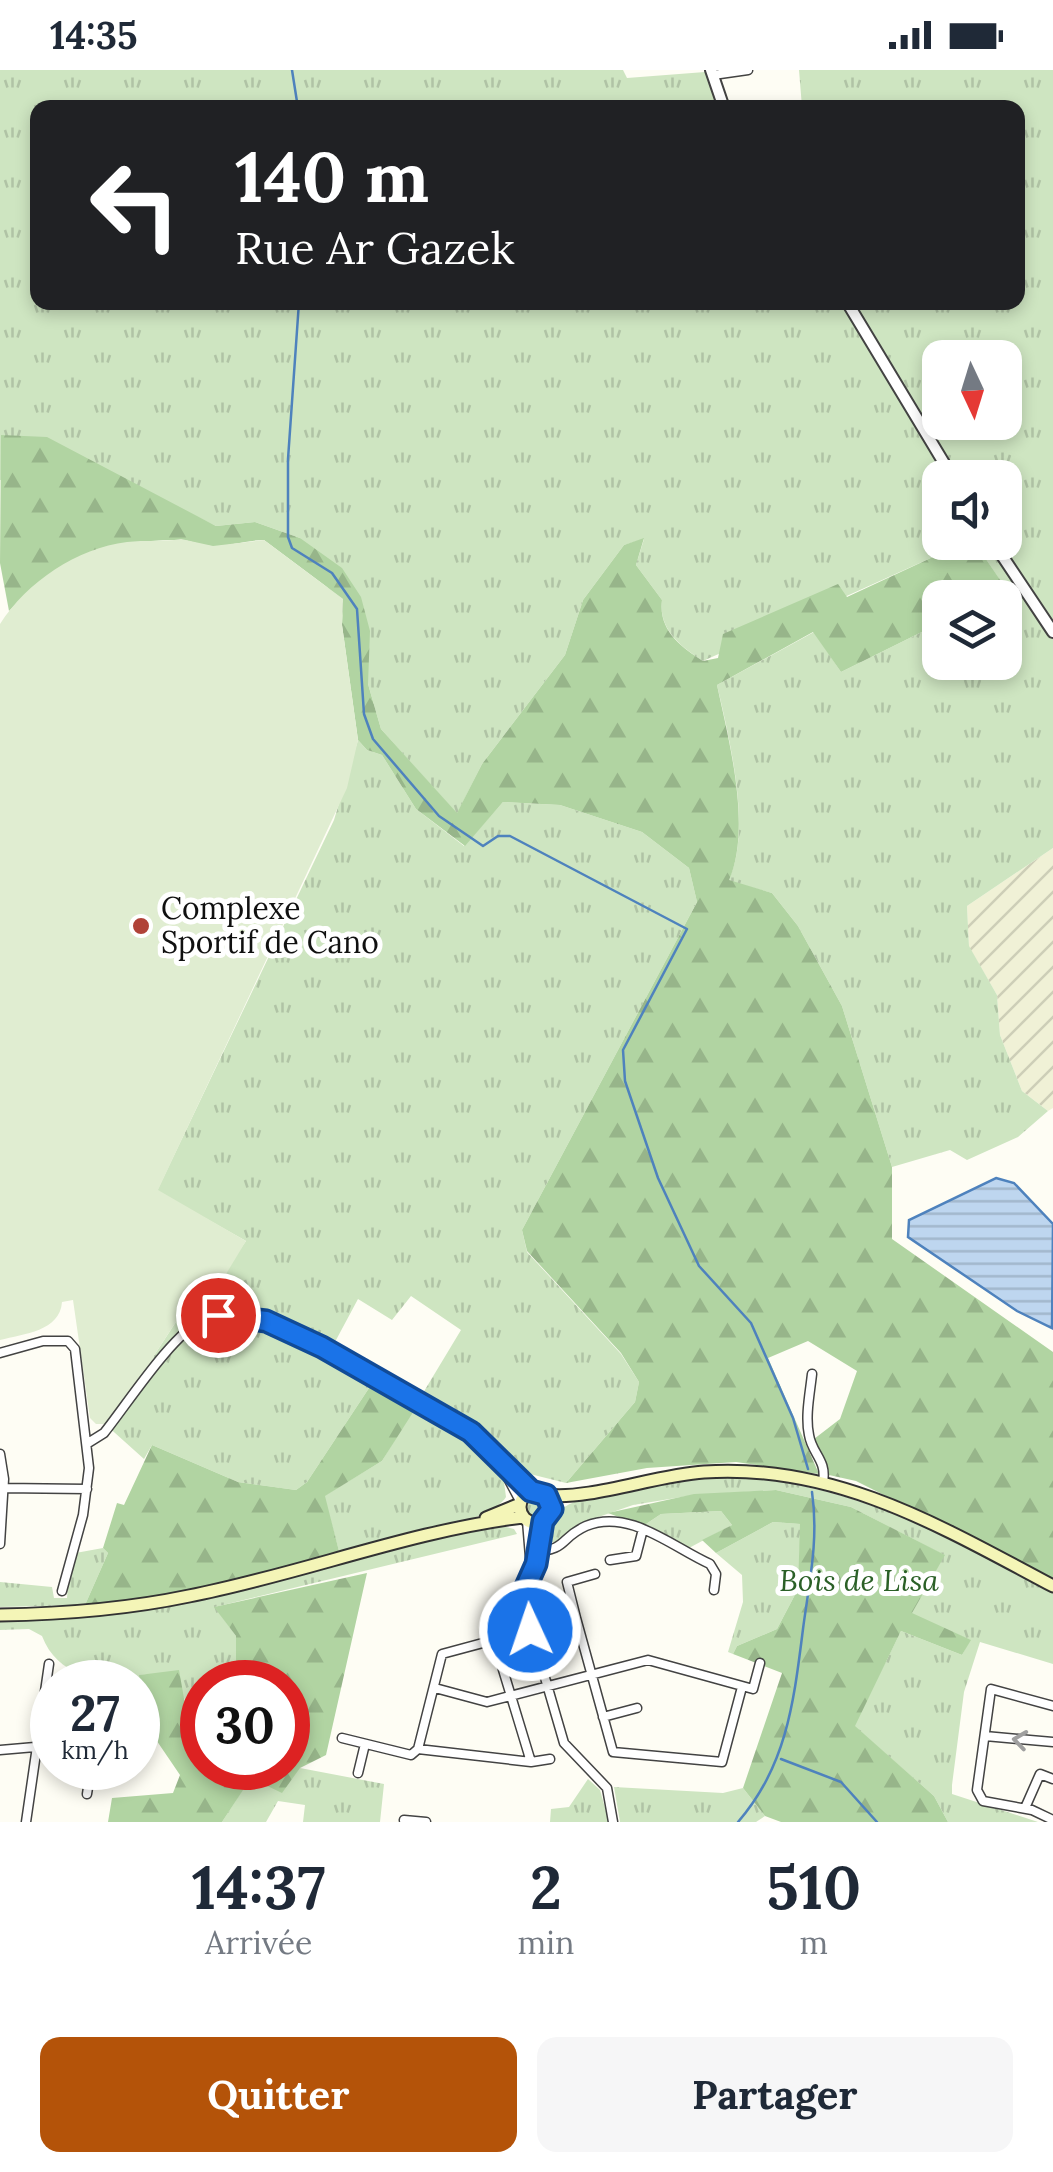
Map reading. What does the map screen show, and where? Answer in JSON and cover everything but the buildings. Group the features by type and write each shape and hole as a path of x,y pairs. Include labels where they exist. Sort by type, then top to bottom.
{"main road":[{"path":"523,1511 531,1491 546,1495 595,1491 709,1472 774,1474 824,1482 903,1508 1053,1586"},
{"path":"0,1615 82,1611 190,1596 523,1511 547,1517 595,1491"},
{"path":"546,1495 547,1517"}],"street":[{"path":"721,100 712,72 748,70"},
{"path":"851,310 942,460"},
{"path":"1005,560 1053,632"},
{"path":"88,1443 104,1432 188,1330 208,1317 230,1314 266,1321 322,1347 471,1432 531,1491"},
{"path":"0,1354 58,1339 72,1344 88,1443 87,1488 62,1591"},
{"path":"812,1374 809,1438 824,1462 824,1482"},
{"path":"0,1454 0,1544"},
{"path":"498,1458 523,1511 535,1552"},
{"path":"2,1488 87,1488"},
{"path":"547,1517 523,1594 530,1630 568,1750 607,1788 613,1822"},
{"path":"535,1552 556,1550 581,1529 616,1521 643,1529 710,1564 716,1574 714,1590"},
{"path":"610,1560 638,1554 643,1529"},
{"path":"595,1574 567,1582 613,1752 722,1762 742,1687"},
{"path":"342,1738 416,1756 442,1654 576,1618"},
{"path":"494,1640 531,1762"},
{"path":"435,1688 487,1702 648,1660 752,1689 760,1662"},
{"path":"1053,1706 991,1690 978,1794 983,1801 1025,1808 1053,1820"},
{"path":"603,1717 638,1708"},
{"path":"985,1736 1053,1742"},
{"path":"358,1773 366,1744"},
{"path":"0,1750 30,1747"},
{"path":"418,1749 531,1762 550,1759"},
{"path":"1025,1808 1040,1774 1053,1780"},
{"path":"26,1822 30,1789"},
{"path":"87,1794 88,1790"},
{"path":"404,1820 426,1822"}],"green space":[{"path":"0,70 623,70 627,78 705,72 715,100 30,100 30,310 1025,310 1025,100 801,100 799,70 1053,70 1053,848 967,906 969,946 997,995 1000,1035 1022,1091 1048,1111 1018,1137 967,1160 950,1150 892,1167 842,1006 798,926 772,893 728,881 739,837 739,812 717,685 814,632 841,672 922,632 922,680 1022,680 1022,580 1000,580 986,560 1022,560 1022,460 922,460 922,560 926,560 703,661 667,628 662,600 636,565 644,539 624,545 583,600 565,655 482,764 457,814 381,729 368,684 367,659 300,538 255,522 216,526 132,485 0,480"},
{"path":"1,435 47,437 216,526 255,522 300,538 342,568 361,597 370,631 368,684 381,729 457,813 482,764 565,655 583,600 624,545 644,538 636,565 662,600 667,629 703,661 718,658 723,634 838,584 847,597 926,560 987,560 1000,580 922,580 922,632 841,672 813,632 717,685 738,810 736,859 729,880 772,893 798,926 842,1006 892,1167 892,1239 1053,1352 1053,1580 856,1481 829,1475 814,1439 840,1419 857,1371 808,1341 768,1358 819,1474 736,1462 647,1468 566,1483 635,1402 639,1382 621,1353 527,1251 522,1230 697,902 689,868 642,832 560,805 503,802 465,846 416,809 382,755 367,750 358,740 342,625 343,599 264,540 217,546 184,540 155,541 108,549 66,566 9,611 0,563"},
{"name":"Complexe Sportif de Cano","path":"181,539 213,546 264,540 343,599 342,625 358,740 347,788 158,1190 246,1241 220,1284 187,1305 153,1357 155,1364 105,1424 96,1424 90,1418 73,1300 62,1302 60,1312 48,1325 0,1340 0,624 39,581 90,551 127,542"},
{"path":"358,740 367,750 382,755 416,809 464,846 503,802 560,805 642,832 689,868 697,902 522,1230 527,1252 621,1354 639,1382 635,1402 566,1483 522,1472 504,1482 506,1497 477,1516 339,1551 324,1496 382,1461 461,1330 411,1296 392,1320 358,1299 328,1355 373,1382 307,1482 296,1490 238,1482 152,1445 144,1459 105,1424 155,1365 153,1357 187,1305 207,1295 246,1241 157,1191 334,820"},
{"path":"1053,848 1053,1108 1048,1111 1022,1091 1000,1035 997,995 969,947 967,906"},
{"path":"373,1382 417,1406 382,1461 325,1496 339,1551 182,1592 85,1605 108,1553 103,1548 117,1503 124,1505 152,1445 238,1482 296,1490 307,1482"},
{"path":"712,1474 808,1487 850,1498 929,1529 1053,1592 1053,1664 980,1642 964,1692 952,1785 952,1794 1038,1822 948,1822 934,1796 854,1726 901,1631 962,1655 970,1640 911,1614 944,1555 851,1507 776,1490 694,1495 633,1505 581,1523 555,1542 544,1542 549,1523 569,1504 630,1486"},
{"name":"Bois de Lisa","path":"776,1490 851,1507 945,1555 912,1613 971,1640 962,1655 901,1631 855,1726 934,1796 948,1822 781,1822 765,1816 743,1788 782,1673 733,1654 737,1646 777,1629 798,1589 800,1524 773,1522 716,1553 702,1540 732,1525 721,1511 661,1514 643,1526 608,1513 694,1494"},
{"path":"536,1496 544,1499 544,1515 536,1518 528,1515 525,1507 528,1499"},
{"path":"721,1511 732,1525 689,1548 643,1526 661,1514"},
{"path":"773,1522 801,1524 798,1589 777,1629 737,1646 733,1654 728,1652 743,1602 742,1575 716,1553"},
{"path":"490,1523 514,1529 517,1534 215,1607 236,1636 236,1660 180,1660 180,1691 169,1673 160,1674 160,1660 58,1660 42,1636 29,1629 0,1630 0,1621 99,1613"},
{"path":"103,1548 108,1553 85,1605 0,1607 0,1582 52,1587 54,1598 67,1598 70,1554"},
{"path":"367,1573 326,1755 310,1763 310,1660 236,1660 236,1636 214,1607"},
{"path":"179,1670 180,1775 160,1746 160,1672"},
{"path":"310,1770 384,1784 380,1822 303,1822 305,1805 278,1801 266,1822 222,1822 243,1790 310,1790"},
{"path":"180,1775 180,1790 243,1790 222,1822 108,1822 112,1798 173,1793"},
{"path":"588,1779 600,1790 609,1822 550,1822 551,1809 569,1807"},
{"path":"614,1787 723,1793 743,1788 765,1816 756,1822 620,1822"}],"water":[{"path":"996,1178 1014,1183 1053,1224 1052,1328 1017,1311 908,1237 909,1220"}],"waterway":[{"path":"292,70 297,100"},
{"path":"298,310 288,459 288,537 292,548 332,573 357,609 364,714 373,739 439,816 483,846 498,836 510,836 687,929 623,1050 625,1081 658,1178 699,1266 751,1323 793,1418 808,1469"},
{"path":"738,1822 768,1778 786,1731 812,1561 812,1492"},
{"path":"781,1759 841,1782 877,1822"}],"place":[{"name":"Complexe Sportif de Cano","path":"141,926"}],"route":[{"path":"218,1315 245,1315 266,1321 322,1347 471,1432 531,1491 546,1495 552,1509 543,1521 536,1564 524,1587 530,1630"}]}
